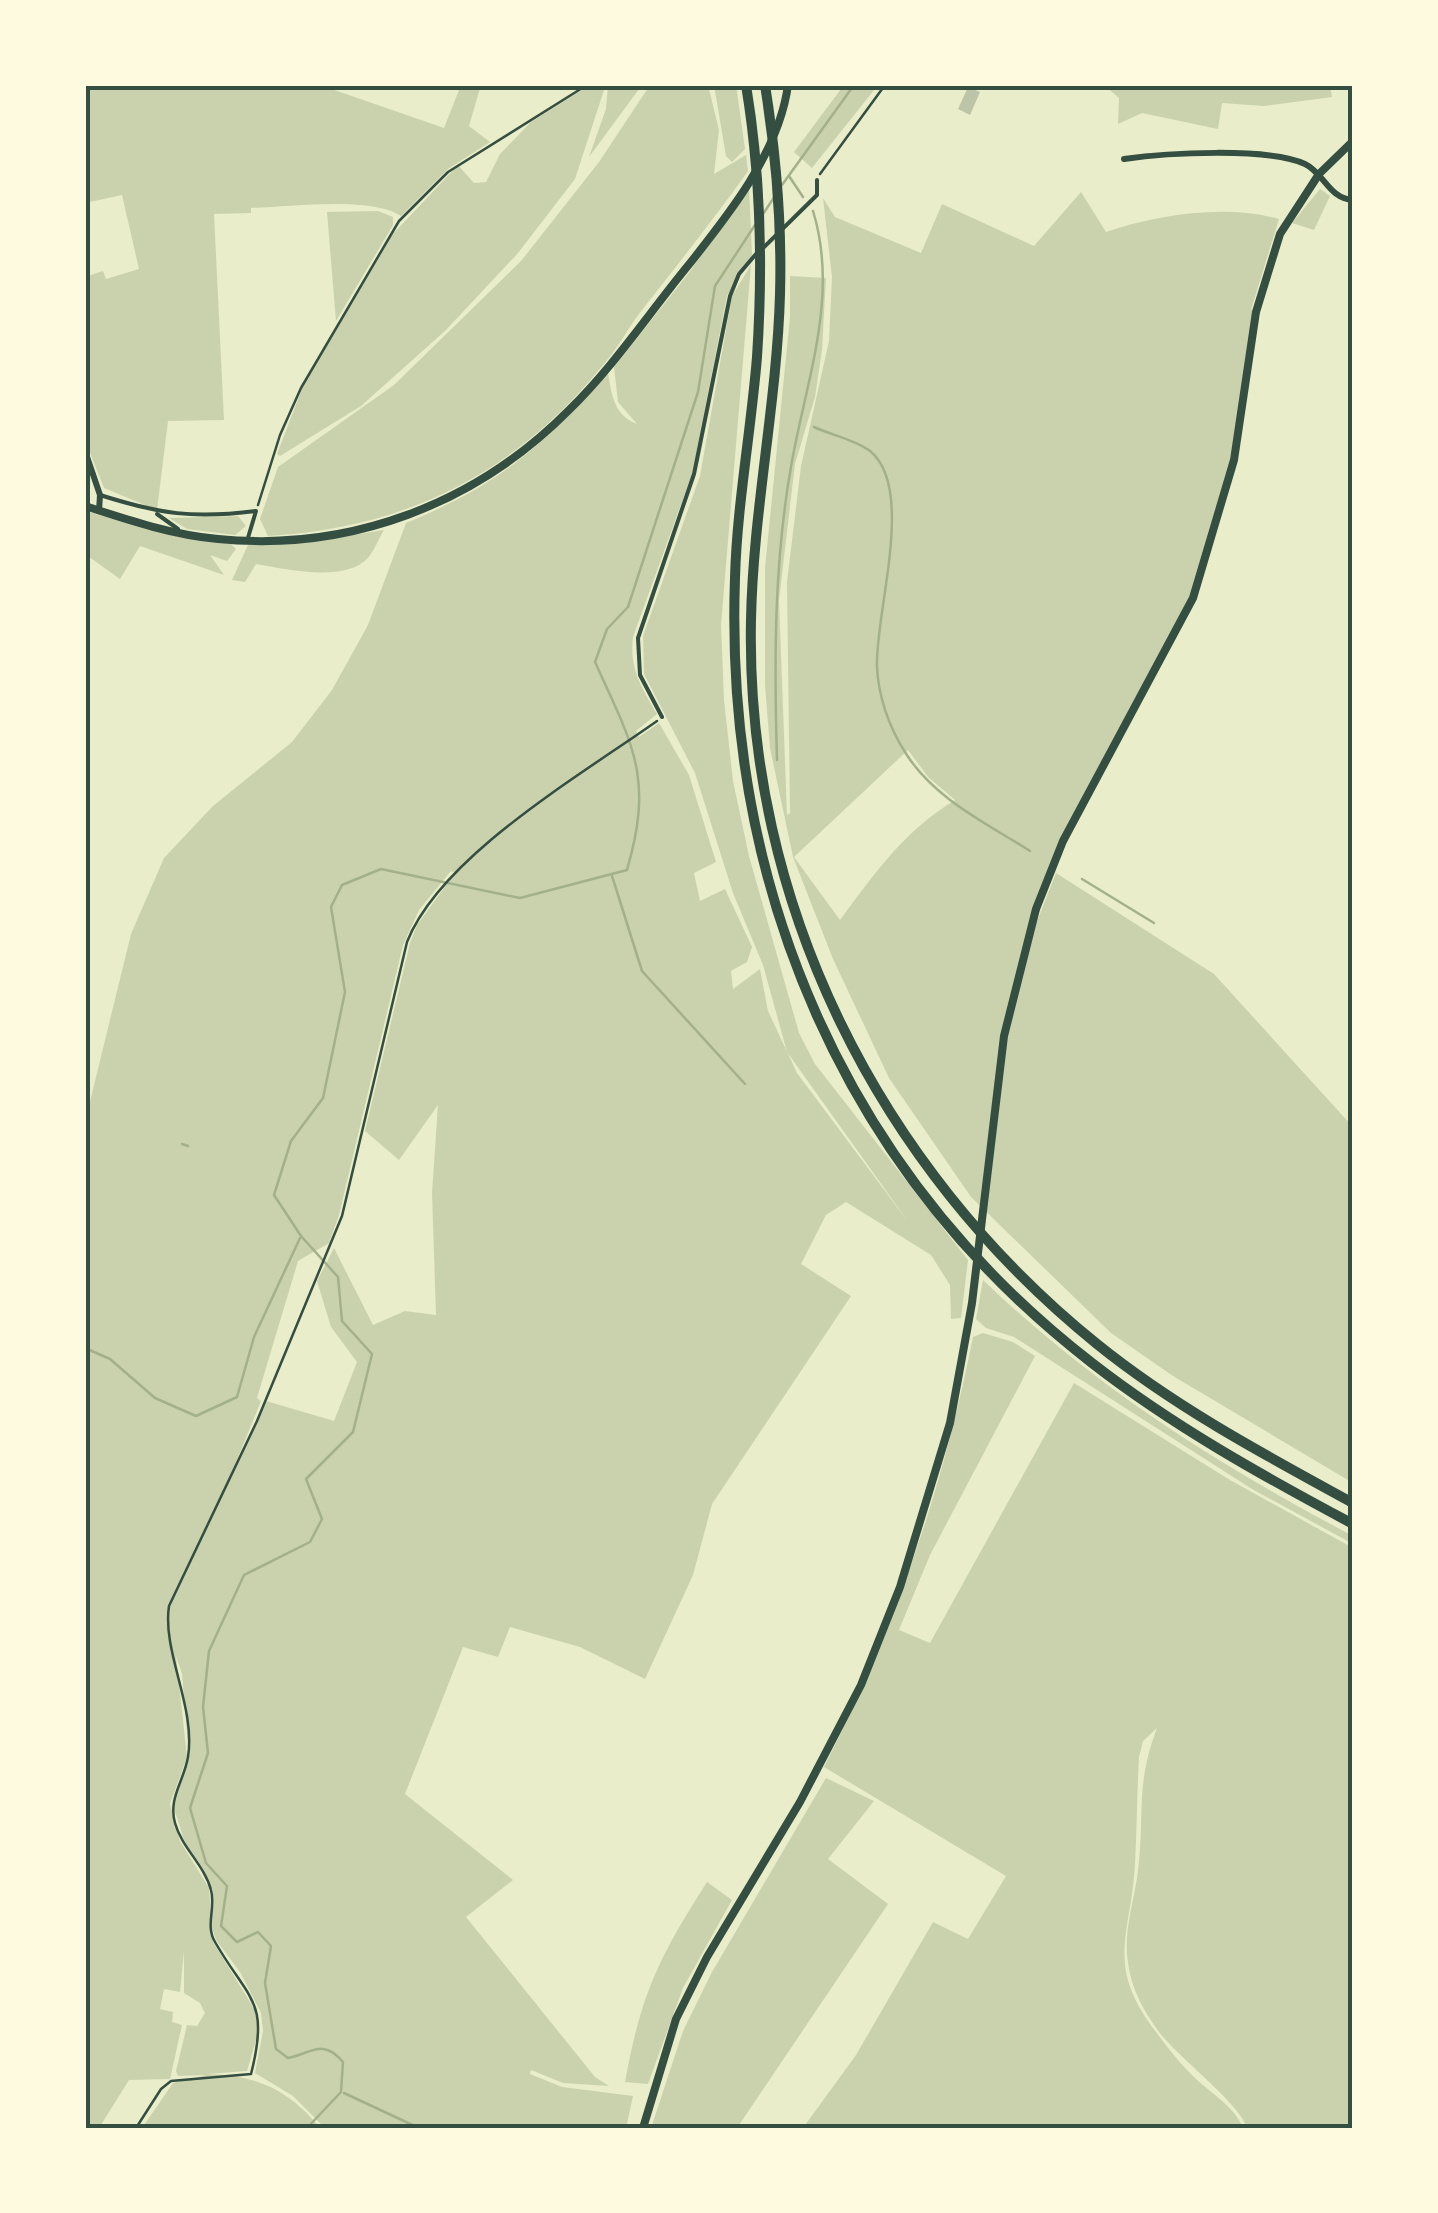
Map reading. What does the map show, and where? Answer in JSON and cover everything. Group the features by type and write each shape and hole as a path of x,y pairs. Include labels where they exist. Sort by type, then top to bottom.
{"highway":[{"path":"746,85 761,210 760,292 735,572 740,746 770,895 787,946 834,1054 890,1149 983,1265 1049,1328 1173,1421 1353,1524"},
{"path":"765,85 779,214 780,295 753,570 752,680 775,840 828,998 906,1140 959,1210 1028,1283 1100,1346 1183,1406 1353,1504"}],"street":[{"path":"85,506 183,533 247,541 304,539 393,522 480,482 535,442 610,364 715,228 770,141 788,85"},
{"path":"643,2128 676,2019 706,1957 800,1802 879,1641 928,1505 950,1422 972,1303 1004,1036 1036,909 1063,841 1193,598 1234,460 1256,312 1280,234 1318,174 1353,141"},
{"path":"1124,159 1200,152 1296,162 1318,174 1332,192 1353,200"},
{"path":"85,452 100,494 99,510"}],"lane":[{"path":"662,717 640,675 638,638 694,474 730,296 753,257 817,195 816,180"},
{"path":"100,494 153,512 200,518 256,511 247,541"},
{"path":"153,512 183,533"}],"path":[{"path":"256,511 280,435 301,388 399,221 458,164 587,85"},
{"path":"816,180 885,85"},
{"path":"136,2128 161,2089 171,2081 251,2074 258,2046 258,2014 211,1933 212,1890 175,1824 172,1805 188,1756 181,1674 167,1620 169,1606 257,1420 342,1216 407,942 441,885 471,856 662,717"}],"green space":[{"path":"85,85 320,85 444,128 461,85 481,85 469,126 490,142 448,169 401,216 350,204 251,208 251,213 214,214 224,420 168,421 157,510 104,488 85,440 85,277 103,271 106,279 139,269 122,195 85,203"},
{"path":"590,85 604,90 575,179 518,253 446,330 361,406 280,456 277,454 302,389 391,236 458,165 474,183 486,182 500,154 531,122"},
{"path":"608,85 642,85 589,157 606,109"},
{"path":"650,85 708,85 719,130 714,174 746,155 748,171 607,360 537,433 457,487 368,521 268,536 260,519 278,467 394,385 521,261 599,162"},
{"path":"714,85 736,85 745,149 732,162 726,156"},
{"path":"844,85 878,85 812,168 794,152"},
{"path":"1104,85 1330,85 1332,97 1264,106 1222,103 1218,129 1142,113 1118,124 1119,98"},
{"path":"749,187 752,255 727,296 692,474 633,637 635,669 657,714 636,731 639,737 659,723 689,775 716,862 694,873 700,901 725,889 752,947 747,962 731,971 733,989 760,969 768,1011 787,1051 763,965 733,893 695,773 644,674 643,636 700,476 732,296 751,265 721,625 733,781 749,856 799,1033 815,1064 968,1260 961,1318 951,1319 950,1285 931,1255 846,1202 826,1215 801,1264 851,1296 712,1504 693,1575 645,1679 580,1647 510,1627 498,1657 463,1647 405,1794 513,1880 466,1917 595,2077 609,2086 563,2083 531,2070 530,2074 562,2087 633,2096 626,2128 325,2128 293,2096 255,2073 263,2031 261,2013 240,1972 216,1940 212,1927 213,1942 256,2012 259,2030 247,2071 207,2074 241,2077 270,2087 296,2103 320,2128 142,2128 173,2083 206,2075 178,2076 176,2071 187,2025 197,2026 205,2013 200,2003 184,1993 184,1951 180,1992 164,1989 160,2009 173,2012 172,2022 182,2025 170,2079 129,2080 99,2128 85,2128 85,1122 131,934 164,858 213,806 292,742 332,690 368,625 406,523 468,494 517,462 608,373 619,410 637,424 618,402 614,367 688,274","holes":["451,871 455,873 417,925 410,943 365,1131 399,1160 438,1105 432,1193 436,1315 405,1311 373,1325 334,1248 317,1281 331,1327 357,1362 334,1421 266,1401 223,1494 261,1401 257,1398 298,1261 329,1243 339,1215 403,945 419,910","788,1053 909,1223 797,1073","176,1656 182,1674 189,1756 173,1805 184,1840 213,1891 211,1919 209,1888 180,1841 170,1804 187,1757"]},
{"path":"1320,189 1330,196 1314,230 1292,223"},
{"path":"1081,192 1106,232 1192,213 1237,212 1279,219 1251,310 1256,312 1234,460 1193,598 1052,867 1036,924 1056,873 1214,974 1353,1127 1353,1483 1173,1376 1111,1333 971,1197 889,1078 833,959 793,857 770,748 765,685 765,568 790,317 790,276 826,278 822,350 815,397 795,464 779,600 787,815 787,582 801,466 829,341 832,277 823,198 835,217 921,253 942,204 1034,246","holes":["908,750 928,777 955,800 905,839 840,920 794,857"]},
{"path":"378,211 393,217 393,225 336,321 327,212"},
{"path":"85,511 159,532 231,544 236,549 227,561 210,555 224,575 140,546 120,579 85,554"},
{"path":"238,516 246,526 235,535 187,529 169,518"},
{"path":"384,530 368,558 358,566 314,572 256,564 245,582 232,580 248,545 304,543"},
{"path":"983,1280 1113,1389 1206,1452 1353,1536 1353,1544 1252,1489 1014,1337 986,1328 976,1319"},
{"path":"983,1333 1013,1342 1035,1356 930,1555 899,1630 930,1643 1074,1383 1230,1480 1353,1548 1353,2128 1247,2128 1233,2107 1159,2032 1139,1999 1130,1972 1127,1940 1138,1871 1143,1784 1157,1728 1143,1741 1139,1757 1135,1864 1124,1950 1125,1968 1140,2008 1156,2032 1190,2074 1229,2107 1243,2128 803,2128 856,2055 933,1922 968,1939 1006,1876 824,1767 873,1663 914,1557 947,1449 973,1337"},
{"path":"826,1778 874,1801 828,1859 888,1904 737,2128 651,2128 683,2031 712,1972"},
{"path":"707,1882 732,1900 683,1988 648,2084 625,2082 654,1977"}],"building":[{"path":"968,87 980,92 970,115 958,109"}],"waterway":[{"path":"782,185 854,85"},
{"path":"789,176 803,197"},
{"path":"763,214 775,196"},
{"path":"777,760 776,647 782,535 822,305 820,242 813,211"},
{"path":"307,2128 341,2092 343,2062 323,2049 288,2058 276,2049 265,1983 271,1946 258,1932 237,1942 221,1926 227,1886 206,1863 190,1808 208,1753 203,1707 209,1651 244,1575 310,1542 322,1519 306,1479 353,1432 372,1354 342,1321 338,1277 301,1236 274,1195 291,1141 323,1098 345,992 331,907 342,885 381,869 520,898 627,870 639,810 639,785 629,740 595,662 607,629 628,607 698,392 715,286 755,225"},
{"path":"814,427 870,451 883,469 890,493 890,552 877,666 882,700 894,732 930,783 978,820 1030,851"},
{"path":"612,876 642,971 745,1084"},
{"path":"1082,879 1154,923"},
{"path":"182,1144 188,1146"},
{"path":"85,1348 110,1359 155,1398 196,1416 237,1397 254,1337 300,1238"},
{"path":"344,2093 419,2128"}]}
